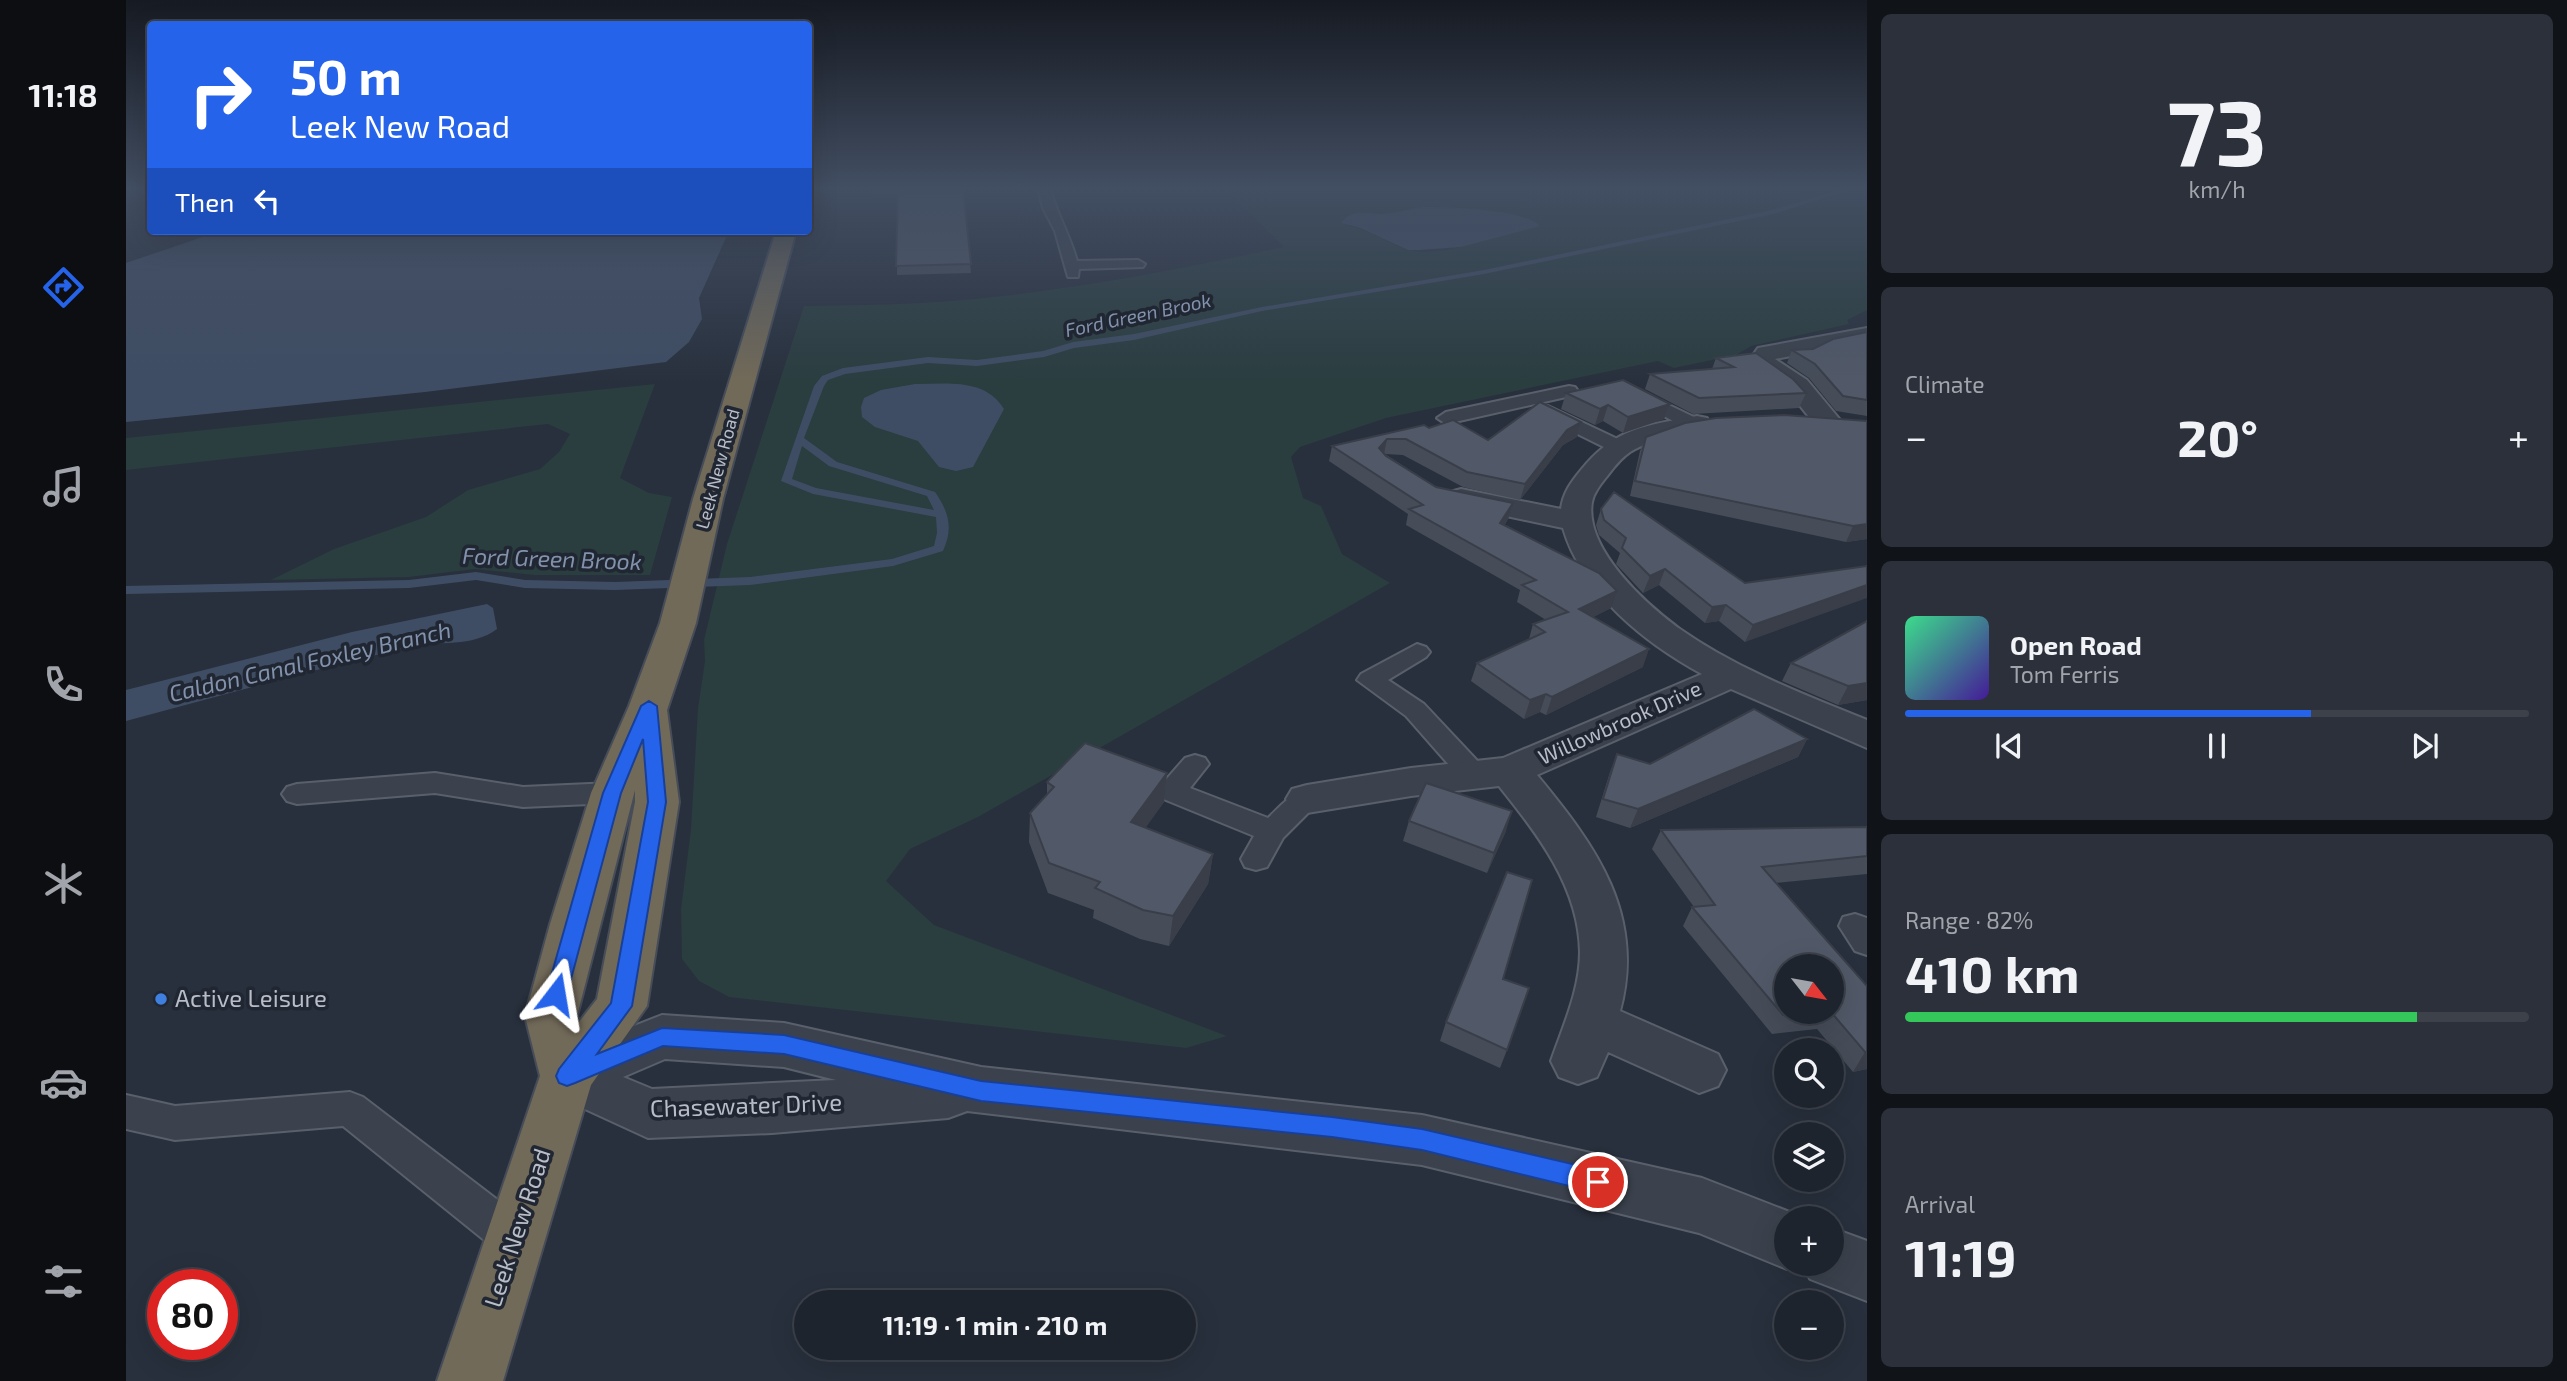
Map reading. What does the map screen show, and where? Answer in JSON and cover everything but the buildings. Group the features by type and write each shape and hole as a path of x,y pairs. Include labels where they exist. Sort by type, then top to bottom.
{"highway":[{"name":"Leek New Road","path":"567,1076 551,1016 612,793 649,706 678,624 779,253"},
{"name":"Leek New Road","path":"470,1381 567,1076 621,1006 657,802 649,706"}],"street":[{"path":"1787,421 1843,423 1761,360 1767,353 1864,337"},
{"path":"1709,423 1644,437 1619,447 1580,489 1574,521 1591,560 1644,619 1729,676 1867,735"},
{"path":"1435,488 1446,495 1574,521"},
{"name":"Willowbrook Drive","path":"1307,799 1492,773 1729,676"},
{"name":"Willowbrook Drive","path":"1492,773 1571,852 1594,894 1605,947 1602,982 1584,1041 1699,1070"},
{"name":"Chasewater Drive","path":"567,1076 662,1037 784,1045 981,1091 1332,1127 1422,1140 1702,1206 1774,1235"},
{"name":"Chasewater Drive","path":"567,1076 648,1114 772,1109 981,1091"},
{"path":"1844,1263 1867,1272"}],"lane":[{"path":"1068,253 1072,270 1138,264"},
{"path":"1643,381 1620,386 1709,423"},
{"path":"1446,418 1569,391"},
{"path":"1524,401 1619,447"},
{"path":"1417,652 1370,680 1415,710 1492,773"},
{"path":"1195,764 1171,791 1272,831"},
{"path":"297,794 435,783 523,797 612,793"},
{"path":"1256,859 1272,831 1307,799"},
{"path":"1867,926 1854,926 1867,942"},
{"path":"126,1112 175,1123 350,1109 514,1238"}],"shaded area":[{"path":"1252,253 1867,253 1867,310 1847,320 1849,324 1751,346 1736,355 1674,368 1658,361 1386,418 1300,447 1291,457 1303,498 1321,506 1342,554 1390,583 978,817 910,849 886,881 934,925 1227,1036 1186,1048 729,997 699,981 682,959 681,909 691,829 698,708 705,661 704,640 727,544 804,306 967,300 1059,289"},
{"path":"655,384 620,478 649,493 672,497 650,575 534,575 475,569 409,577 271,580 334,549 426,517 468,490 540,469 559,452 570,434 548,424 126,470 126,438"}],"water":[{"path":"154,253 719,253 699,298 702,319 689,342 666,362 425,392 126,422 126,263"},
{"path":"915,384 976,387 996,399 1004,409 973,467 956,471 939,467 918,441 875,427 862,417 864,398 881,390"},
{"name":"Caldon Canal Foxley Branch","path":"487,604 493,608 497,629 477,639 410,647 126,721 126,690 352,632"}],"waterway":[{"name":"Ford Green Brook","path":"799,439 819,386 825,378 843,371 928,360 977,363 1044,354 1073,345 1134,337 1262,309 1484,272 1573,253"},
{"name":"Ford Green Brook","path":"799,439 833,464 931,494 941,514"},
{"name":"Ford Green Brook","path":"799,439 786,481 813,491 941,514"},
{"name":"Ford Green Brook","path":"126,590 409,584 476,576 525,584 615,586 750,581 893,562 939,548 943,533 941,514"}],"place":[{"name":"Active Leisure","path":"161,999"}],"route":[{"path":"556,994 612,793 649,706 657,802 621,1006 567,1076 662,1037 784,1045 981,1091 1332,1127 1422,1140 1598,1182"}]}
